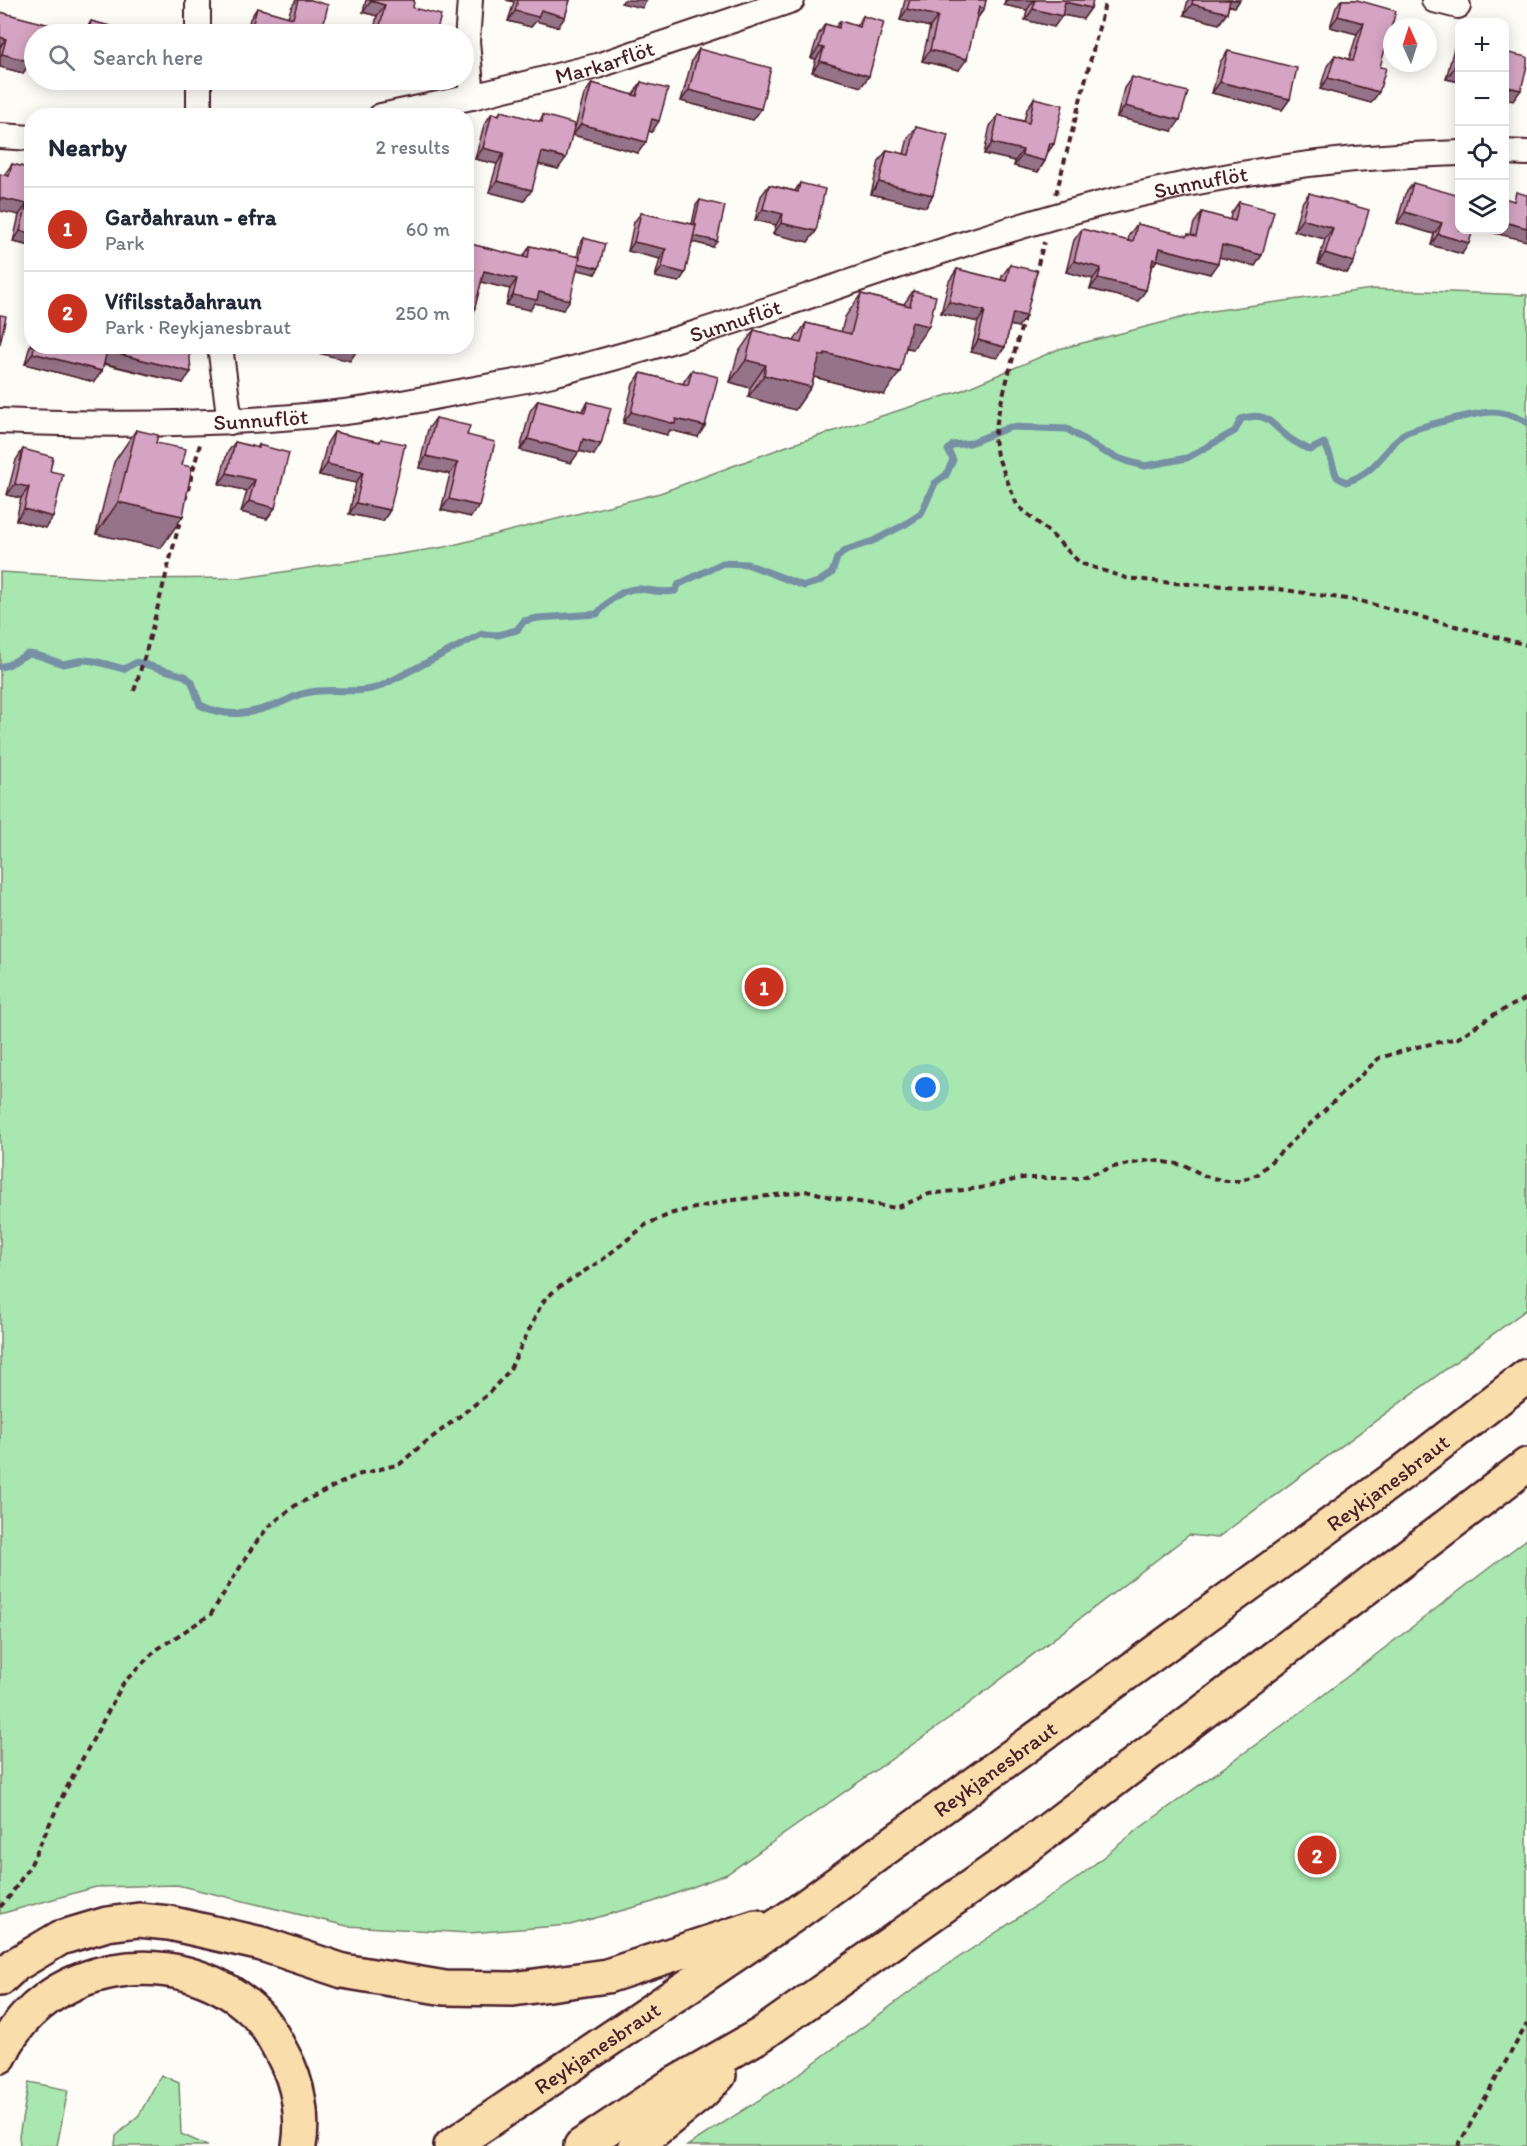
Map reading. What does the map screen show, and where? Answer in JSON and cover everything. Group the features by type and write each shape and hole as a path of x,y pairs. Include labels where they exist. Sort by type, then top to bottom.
{"highway":[{"name":"Reykjanesbraut","path":"451,2146 795,1914 1402,1473 1527,1376"},
{"path":"581,2146 671,2086 762,2034 1012,1857 1354,1599 1527,1465"},
{"path":"0,1979 15,1965 60,1938 101,1926 138,1920 169,1923 262,1944 343,1971 401,1982 445,1988 513,1989 607,1976 795,1914"},
{"path":"0,2056 12,2032 28,2014 47,1997 70,1984 99,1974 136,1967 180,1971 221,1987 250,2008 264,2023 290,2068 296,2086 299,2107 299,2146"},
{"path":"635,2146 700,2094 762,2034"}],"street":[{"path":"198,0 198,24"},
{"path":"468,24 470,0"},
{"name":"Markarflöt","path":"419,108 597,66 728,10 792,0"},
{"path":"1434,0 1458,6"},
{"path":"198,90 198,108"},
{"path":"471,90 472,97"},
{"path":"0,136 24,138"},
{"path":"1509,152 1527,153"},
{"name":"Sunnuflöt","path":"0,421 85,425 230,422 347,412 543,376 698,334 977,240 1095,205 1163,189 1282,167 1404,154 1455,153"},
{"path":"221,354 230,422"}],"path":[{"path":"1032,286 1106,0"},
{"path":"1026,309 999,410 994,439 997,455 1017,505 1080,563 1126,578 1278,589 1360,601 1527,645"},
{"path":"134,691 200,444 201,422"},
{"path":"0,1907 31,1864 63,1793 124,1682 156,1650 211,1614 252,1548 269,1526 296,1505 357,1475 400,1464 487,1395 509,1371 542,1303 556,1289 602,1260 647,1224 673,1213 726,1201 809,1191 834,1198 896,1208 929,1194 980,1188 1022,1178 1080,1178 1113,1167 1150,1160 1184,1165 1205,1176 1226,1181 1240,1181 1258,1174 1379,1058 1458,1038 1491,1016 1527,998"},
{"path":"1458,2146 1527,2024"}],"green space":[{"path":"1372,289 1527,295 1527,1309 1217,1538 1189,1535 949,1719 727,1874 653,1902 570,1925 469,1933 347,1926 177,1885 96,1887 0,1914 0,572 121,579 243,578 445,547 660,493 787,446 960,391 1059,349 1204,312"},
{"path":"1527,1539 1527,2146 687,2146 792,2079 937,1972 1076,1879 1137,1830 1301,1712"},
{"path":"161,2075 179,2083 181,2134 208,2146 115,2146 116,2136 139,2115"},
{"path":"29,2082 68,2090 57,2146 20,2146 19,2136"}],"building":[{"path":"298,0 311,0 328,5 323,24 253,24 257,8 293,18"},
{"path":"414,0 413,8 441,15 439,24 380,24 385,5 371,1"},
{"path":"518,0 570,0 565,17 541,10 538,17 515,11"},
{"path":"910,0 986,0 984,9 979,7 967,59 930,50 938,16 907,9"},
{"path":"1035,0 1093,0 1091,8 1065,2 1062,16 1033,9"},
{"path":"1193,0 1230,0 1227,13 1192,4"},
{"path":"1342,0 1357,0 1396,11 1394,18 1383,18 1383,56 1380,67 1383,68 1385,72 1379,92 1328,78 1335,55 1353,61 1364,23 1338,16"},
{"path":"0,12 46,24 24,24 24,60 2,54 6,39 0,37"},
{"path":"863,16 884,22 869,76 820,61 824,48 819,47 825,24 839,28 840,21 860,27"},
{"path":"699,49 771,68 761,109 689,90"},
{"path":"1228,51 1297,68 1290,99 1220,82"},
{"path":"1509,53 1527,57 1521,90 1509,87"},
{"path":"1132,77 1188,92 1180,120 1125,106"},
{"path":"641,82 668,89 659,121 652,119 646,142 581,124 592,83 637,96"},
{"path":"1034,98 1063,105 1054,144 1050,143 1045,161 1022,155 1023,150 992,143 998,115 1029,123"},
{"path":"501,111 542,122 543,115 575,124 566,158 542,152 532,190 497,181 504,153 483,148 492,113 499,115"},
{"path":"916,127 948,135 933,195 879,182 887,150 909,155"},
{"path":"12,164 24,167 24,203 0,198 0,174 9,176"},
{"path":"800,183 825,189 816,231 781,223 783,214 763,209 769,185 798,192"},
{"path":"1413,183 1455,195 1455,234 1472,234 1469,243 1438,234 1442,223 1405,212"},
{"path":"1516,192 1527,195 1527,228 1509,223 1509,200 1514,201"},
{"path":"1309,193 1369,210 1354,262 1325,253 1333,228 1302,219"},
{"path":"700,200 725,206 717,241 693,236"},
{"path":"1239,202 1274,211 1262,255 1222,245 1218,263 1160,248 1157,260 1153,259 1146,290 1098,278 1101,268 1074,261 1082,229 1133,242 1137,224 1196,236 1202,212 1235,221"},
{"path":"641,213 696,225 685,273 662,267 666,249 634,242"},
{"path":"24,216 24,232 20,231"},
{"path":"584,238 605,244 599,268 578,263"},
{"path":"474,245 528,258 530,246 580,257 570,300 539,292 537,300 513,295 517,279 484,271 474,311"},
{"path":"1010,265 1037,271 1026,316 1013,313 1005,347 978,340 985,311 949,302 957,269 1006,281"},
{"path":"913,291 936,296 929,326 912,322 900,372 825,353 825,356 820,355 811,387 764,375 766,365 746,360 754,330 801,343 806,323 851,334 861,294 910,306"},
{"path":"0,315 6,316 0,344"},
{"path":"37,354 106,354 102,371"},
{"path":"119,354 190,354 191,372"},
{"path":"692,370 718,377 705,426 676,419 675,424 631,412 641,373 688,385"},
{"path":"538,400 585,412 588,402 611,408 601,444 583,439 579,452 528,439"},
{"path":"436,418 470,426 467,435 495,442 479,506 449,499 458,463 426,456"},
{"path":"136,430 158,435 156,443 186,449 182,465 192,467 183,516 118,502"},
{"path":"334,432 380,442 381,439 405,444 390,510 356,503 363,472 327,464"},
{"path":"235,442 259,448 259,445 289,453 275,508 249,501 255,480 227,473"},
{"path":"23,449 53,457 50,471 63,474 53,517 24,509 29,487 15,484"}],"waterway":[{"path":"0,667 27,654 63,664 84,660 124,669 137,662 185,676 192,682 200,705 220,712 250,712 315,691 361,690 379,687 482,634 498,635 517,630 524,621 538,618 597,614 611,600 628,590 675,591 679,584 723,563 747,564 804,586 818,582 832,573 837,558 846,550 873,541 921,514 935,483 946,475 953,460 948,450 953,445 970,443 1010,427 1067,429 1104,452 1145,466 1187,458 1235,431 1241,419 1258,416 1270,421 1285,435 1310,450 1324,443 1337,477 1346,482 1371,468 1402,435 1418,428 1460,417 1492,412 1510,415 1527,422"}],"place":[{"name":"Garðahraun - efra","path":"764,987"},
{"name":"Vífilsstaðahraun","path":"1317,1855"}]}
